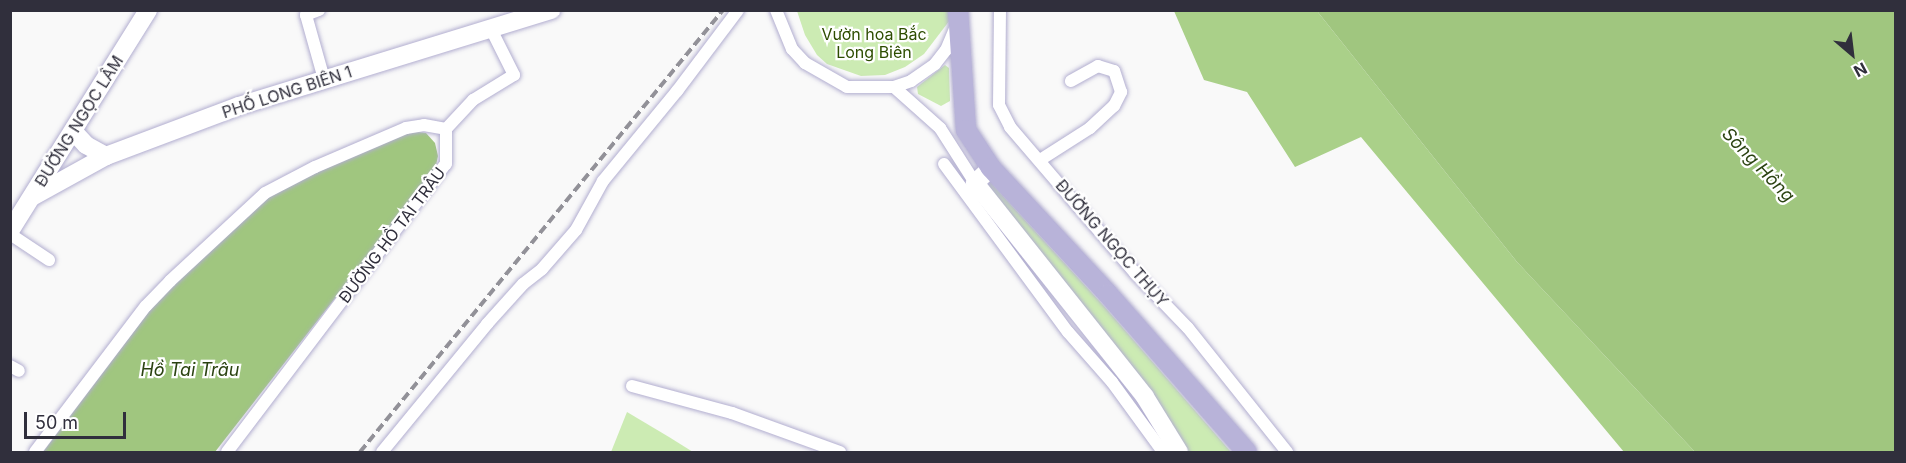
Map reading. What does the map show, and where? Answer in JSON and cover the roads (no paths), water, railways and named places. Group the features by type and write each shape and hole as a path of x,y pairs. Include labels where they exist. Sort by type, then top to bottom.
{"main road":[{"name":"ĐƯỜNG NGỌC LÂM","path":"10,232 148,10"},
{"name":"PHỐ LONG BIÊN 1","path":"32,197 106,156 239,106 552,10"},
{"path":"959,14 966,130 990,168 1108,294 1247,453"},
{"path":"73,131 86,145 106,156"},
{"path":"990,168 975,183 1145,397 1179,453"}],"street":[{"path":"320,10 306,15 324,79"},
{"path":"387,450 487,324 523,284 542,269 576,230 603,181 677,91 738,10"},
{"path":"776,10 792,49 805,63 821,74 848,87 894,87 911,81 934,64 946,50 959,14"},
{"name":"ĐƯỜNG NGỌC THỤY","path":"1000,10 999,105 1010,127 1135,273 1188,328 1287,453"},
{"path":"35,453 147,306 265,193 315,167 406,128 424,125 446,129 473,100 514,75 491,29"},
{"path":"1040,160 1089,128 1114,106 1121,92 1114,71 1098,66 1071,81"},
{"path":"894,87 940,128 975,183"},
{"path":"940,128 966,130"},
{"name":"ĐƯỜNG HỒ TAI TRÂU","path":"227,453 446,164 448,142 446,129"},
{"path":"944,164 1068,332 1112,382 1163,453"},
{"path":"10,232 49,260"},
{"path":"632,386 732,413 840,453"}],"water":[{"name":"Sông Hồng","path":"1317,11 1895,11 1895,452 1695,452 1517,262"},
{"name":"Hồ Tai Trâu","path":"409,131 426,133 435,143 438,156 435,170 215,452 43,452 159,298 264,200 280,189"}],"railway":[{"path":"360,452 723,10"}],"park label":[{"name":"Vườn hoa Bắc Long Biên","path":"874,43"}]}
